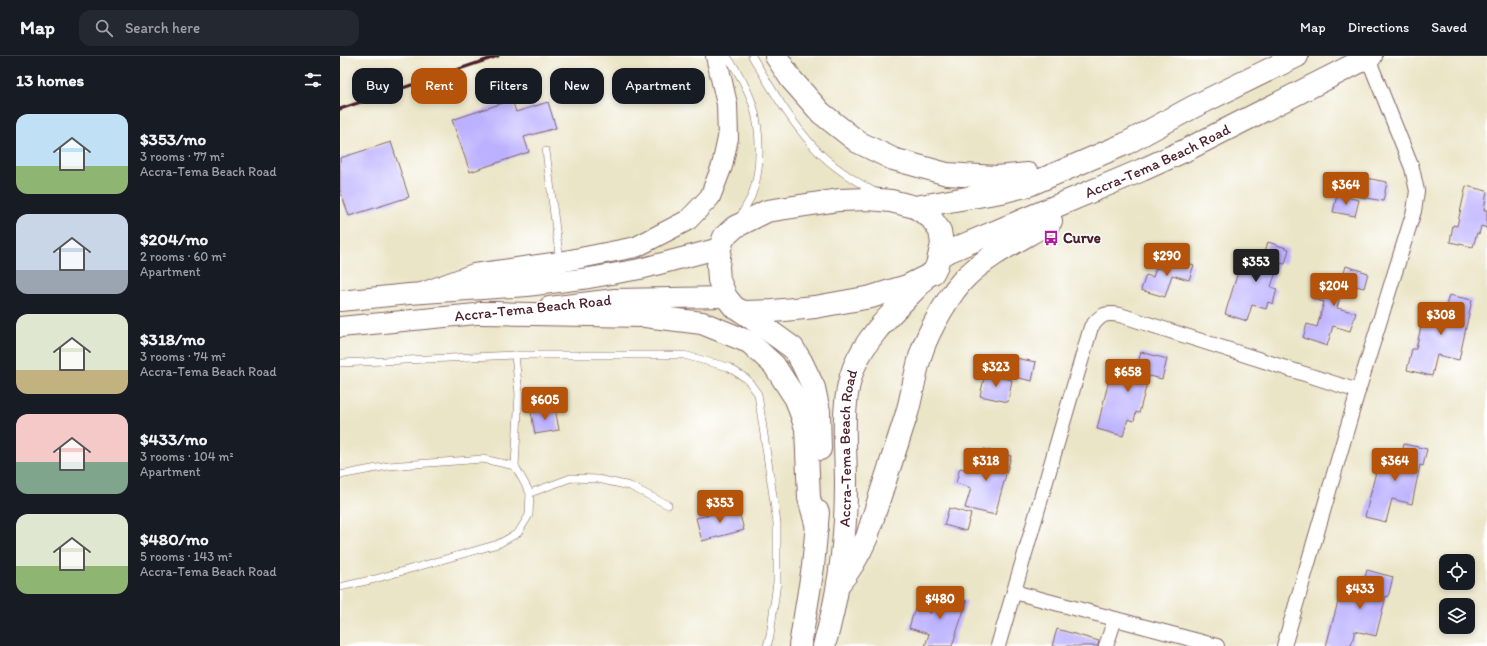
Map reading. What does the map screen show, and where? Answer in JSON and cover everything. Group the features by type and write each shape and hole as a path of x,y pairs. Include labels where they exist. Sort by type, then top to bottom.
{"main road":[{"path":"422,293 474,274 560,262 636,247 688,220 710,197 722,166 728,138 727,104 716,56"},
{"path":"776,56 792,79 821,113 858,142 893,159 947,174 996,177 1064,171"},
{"name":"Accra-Tema Beach Road","path":"915,207 1001,192 1029,185 1124,144 1193,107 1297,56"},
{"name":"Accra-Tema Beach Road","path":"824,646 832,617 838,585 845,517 847,391 854,366 869,338 927,277 933,273 940,255 1072,200 1186,150 1370,57"},
{"path":"726,296 719,280 718,266 720,248 724,237 735,226 767,211 839,200 891,200 915,207 931,218 940,231 942,244 940,255"},
{"path":"838,585 856,561 868,537 908,411 922,350 940,314 967,276 1016,241 1051,221 1072,200"},
{"path":"340,301 422,293 527,286 589,278 640,269 720,248"},
{"path":"743,312 773,312 815,307 865,298 907,286 927,277"},
{"name":"Accra-Tema Beach Road","path":"340,327 533,309 615,299 726,296 734,307 793,348 814,388 819,411 820,445 817,527 813,567 800,646"},
{"path":"481,313 645,316 702,323 749,342 774,365 796,399 806,428 809,498 817,527"}],"street":[{"path":"1284,646 1358,391 1414,211 1417,191 1412,168 1370,57"},
{"path":"998,646 1091,327 1100,316 1110,313 1120,315 1358,391"},
{"path":"1014,592 1217,646"},
{"path":"1106,646 1115,619"}],"lane":[{"path":"727,56 738,72 753,105 760,146 758,174 751,196 735,226"},
{"path":"752,56 775,95 808,141 835,167 862,185 891,200"},
{"path":"546,151 560,262"},
{"path":"340,363 516,355 684,355 728,367 748,379 758,394 777,523 777,582 767,646"},
{"path":"340,587 375,579 498,544 518,533 529,515 530,493 515,466 520,394 516,355"},
{"path":"340,475 388,466 483,459 515,466"},
{"path":"530,493 571,478 598,479 630,486 668,505"}],"building":[{"path":"548,102 556,128 524,137 529,152 470,172 452,120 500,104 513,104 516,112"},
{"path":"391,142 409,197 349,216 340,190 340,158"},
{"path":"1360,177 1387,182 1383,201 1356,196"},
{"path":"1466,186 1487,191 1484,210 1487,210 1487,228 1481,226 1479,234 1477,233 1473,247 1450,242 1453,225 1457,226"},
{"path":"1337,195 1359,200 1355,216 1333,212"},
{"path":"1268,242 1289,249 1285,264 1279,263 1271,287 1277,289 1273,304 1268,302 1266,309 1252,305 1247,321 1225,314 1242,259 1261,264"},
{"path":"1172,258 1194,265 1189,280 1172,275 1165,297 1141,290 1146,275 1153,277 1156,268 1168,271"},
{"path":"1346,266 1368,273 1364,288 1344,283 1337,308 1356,313 1350,331 1333,326 1327,346 1303,338 1307,324 1317,327 1324,302 1314,299 1319,284 1327,287 1330,277 1342,280"},
{"path":"1449,295 1472,300 1459,360 1437,355 1432,376 1407,370 1412,349 1416,349 1424,313 1443,317"},
{"path":"1141,352 1167,359 1162,379 1149,376 1139,413 1136,412 1134,421 1128,419 1123,436 1097,429 1112,367 1135,373"},
{"path":"1010,357 1036,362 1032,381 1006,375"},
{"path":"985,374 1012,380 1008,402 980,396"},
{"path":"555,408 559,430 535,434 531,412"},
{"path":"1404,444 1427,449 1423,466 1420,465 1412,504 1392,499 1386,522 1365,517 1379,459 1400,463"},
{"path":"984,449 1011,456 995,515 965,508 971,488 956,483 960,468 977,472"},
{"path":"738,508 744,530 702,541 696,518"},
{"path":"949,508 971,514 966,531 944,525"},
{"path":"1367,570 1393,577 1388,597 1386,596 1376,636 1355,631 1351,646 1326,646 1342,587 1361,592"},
{"path":"937,592 967,601 952,646 925,646 929,634 909,628 915,608 931,613"},
{"path":"1057,629 1099,641 1098,646 1052,646"}],"railway":[{"path":"340,109 498,56"}],"place":[{"name":"Curve","path":"1051,238"}]}
